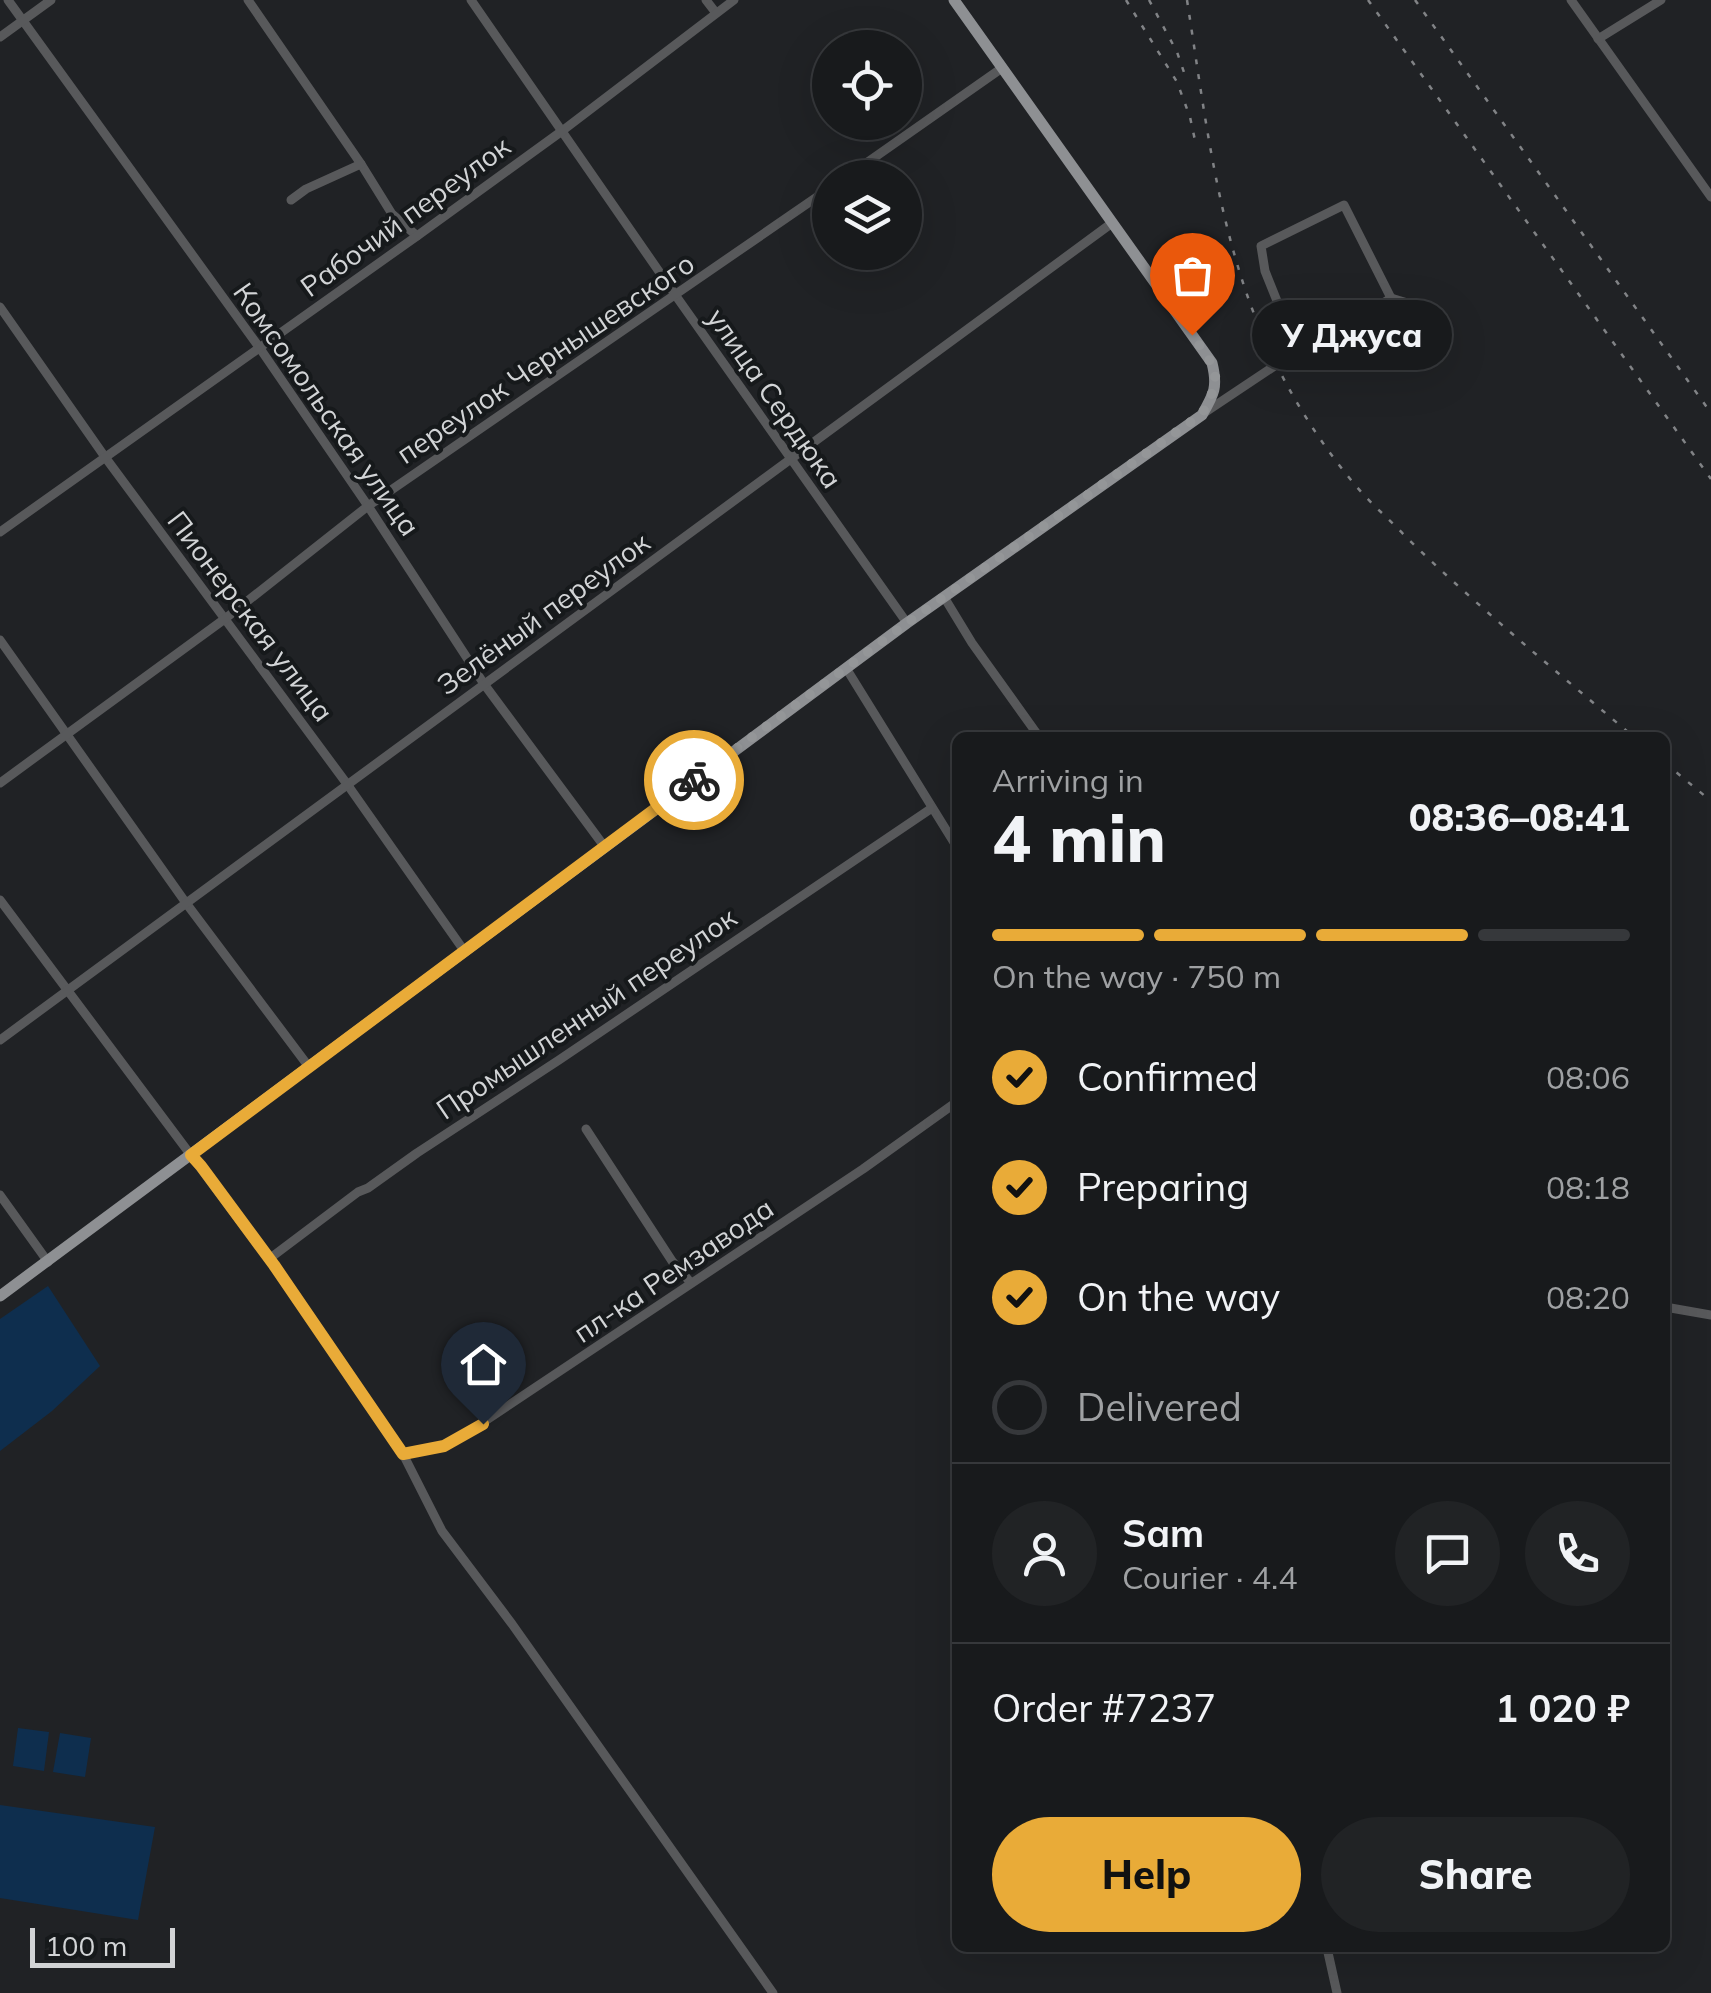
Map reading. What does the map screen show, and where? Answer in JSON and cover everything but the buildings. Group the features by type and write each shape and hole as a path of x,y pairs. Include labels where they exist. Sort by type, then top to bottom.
{"main road":[{"path":"0,1296 907,623 1202,414 1215,392 1212,363 954,0"}],"street":[{"name":"Комсомольская улица","path":"8,0 259,347 484,684 604,846"},
{"path":"0,37 51,0"},
{"path":"248,0 392,214 417,236"},
{"name":"улица Сердюка","path":"471,0 907,623"},
{"path":"706,0 716,13"},
{"name":"Рабочий переулок","path":"0,532 562,131 734,0"},
{"path":"1571,0 1711,197"},
{"path":"1598,39 1661,0"},
{"path":"871,160 1002,68"},
{"path":"291,200 361,164"},
{"name":"переулок Чернышевского","path":"0,783 226,618 368,506 812,201"},
{"path":"1297,351 1265,271 1261,246 1344,205 1391,298 1414,306 1438,322"},
{"name":"Зелёный переулок","path":"0,1040 1112,223"},
{"path":"1202,414 1297,351 1391,298"},
{"name":"Пионерская улица","path":"0,308 465,952"},
{"path":"944,597 1036,732"},
{"path":"0,640 186,903 309,1067"},
{"path":"846,668 952,840"},
{"name":"Промышленный переулок","path":"269,1259 358,1192 932,808"},
{"path":"0,900 269,1259 403,1454 442,1531 773,1993"},
{"name":"пл-ка Ремзавода","path":"403,1454 444,1446 458,1439 863,1170 952,1105"},
{"path":"586,1129 672,1260 692,1282"},
{"path":"0,1195 48,1262"},
{"path":"1670,1308 1711,1315"},
{"path":"1328,1952 1337,1993"}],"shaded area":[{"path":"48,1286 100,1366 52,1411 0,1451 0,1319"},
{"path":"18,1728 49,1732 44,1771 13,1766"},
{"path":"60,1733 91,1738 85,1777 53,1772"},
{"path":"0,1805 155,1827 138,1920 0,1898"}],"railway":[{"path":"1126,0 1177,82 1196,145"},
{"path":"1149,0 1177,52 1186,78"},
{"path":"1187,0 1213,162 1231,241 1256,319 1302,411 1363,494 1406,537 1628,732"},
{"path":"1368,0 1711,479"},
{"path":"1415,0 1711,413"},
{"path":"1670,767 1711,801"}],"way so far":[{"path":"694,780 1202,414 1215,392 1216,378 1212,363 1192,335"}],"place":[{"name":"У Джуса","path":"1192,335"}],"route":[{"path":"483,1424 444,1446 403,1454 274,1265 191,1155 694,780"}]}
